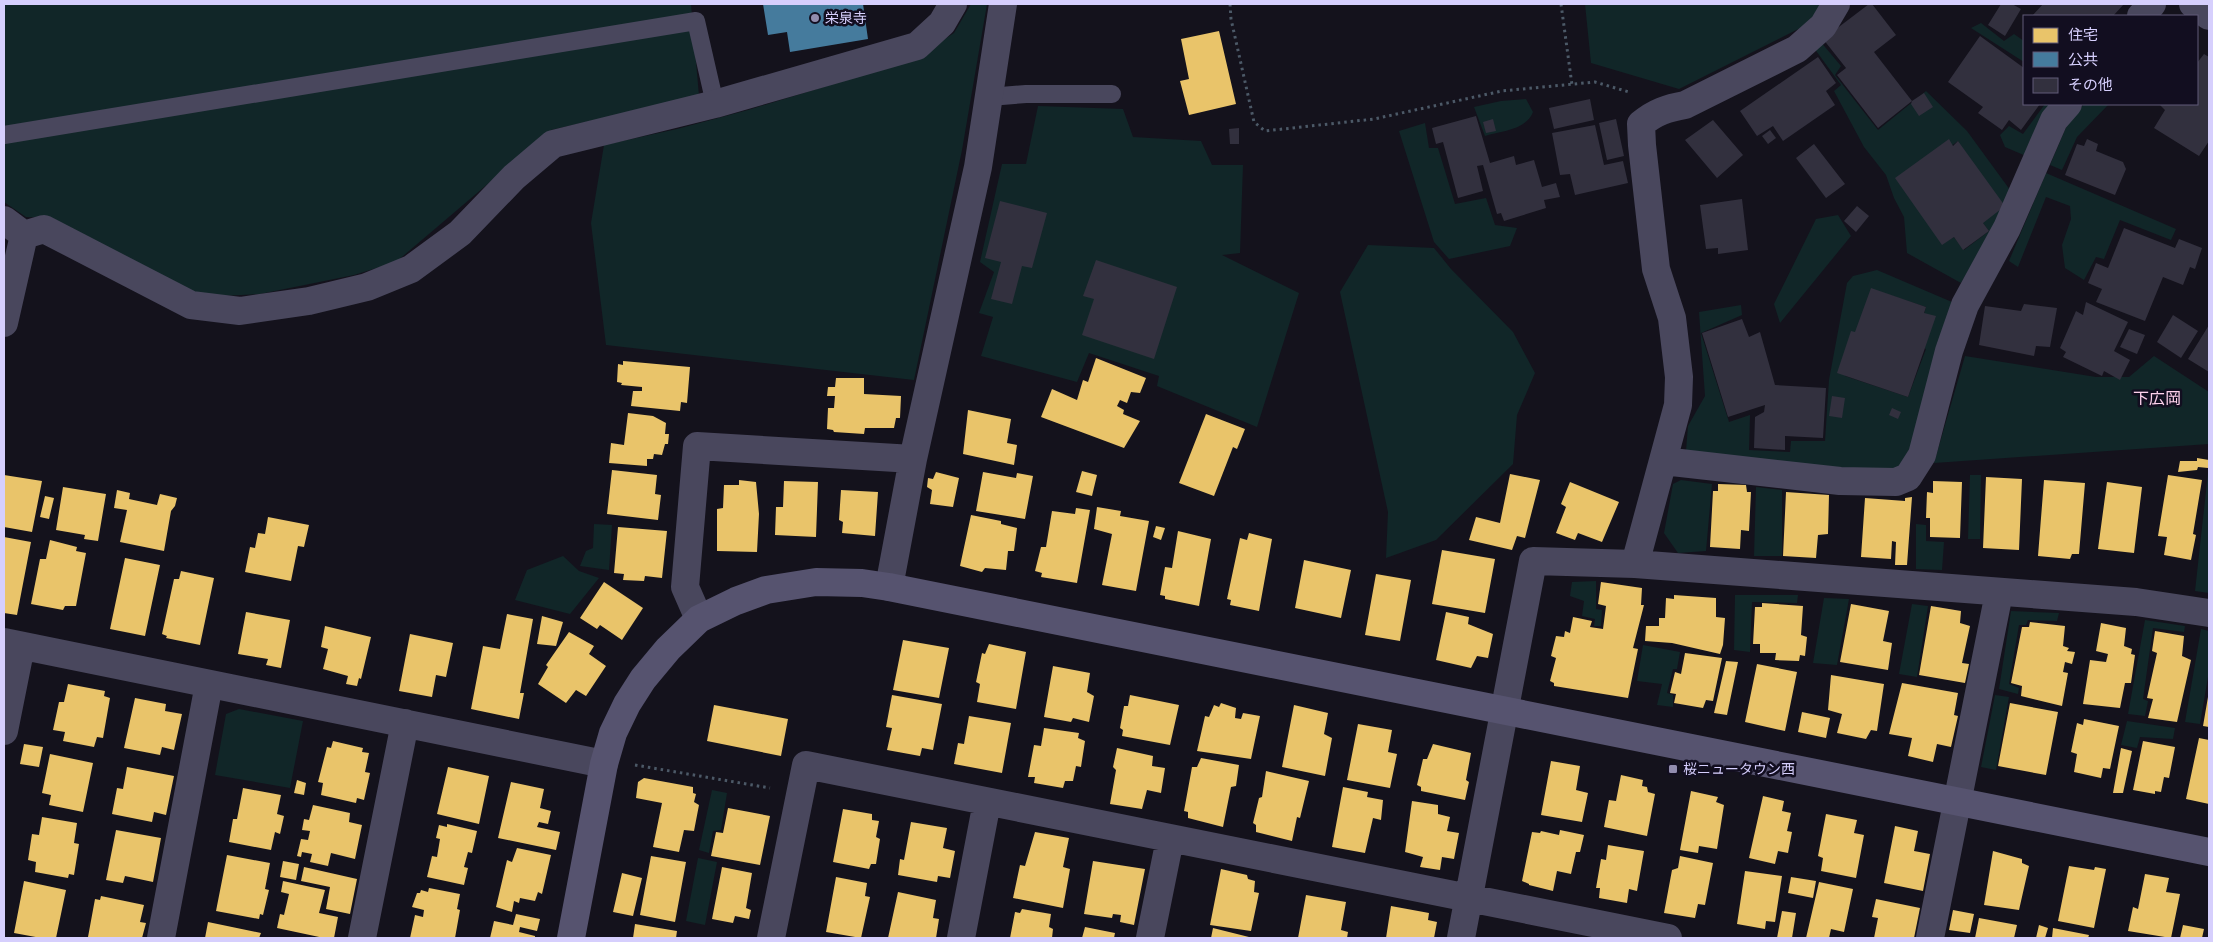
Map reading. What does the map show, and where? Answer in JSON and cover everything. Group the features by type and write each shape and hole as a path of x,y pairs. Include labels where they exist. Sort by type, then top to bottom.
{"street":[{"path":"4,323 14,227 44,229 191,305 240,311 309,301 367,287 411,269 460,233 514,178 553,144 715,104 917,46 942,22 953,4"},
{"path":"889,587 913,459 978,167 1003,4"},
{"path":"1636,564 1678,405 1679,377 1672,318 1656,269 1642,145 1642,124 1653,114 1670,107 1686,105 1797,49 1824,26 1836,4"},
{"path":"2142,15 2152,4"},
{"path":"2193,4 2209,16"},
{"path":"1663,461 1840,481 1896,482 1908,477 1922,455 1949,351 1965,305 2006,228 2054,120 2067,105"},
{"path":"699,619 685,587 697,446 913,459"},
{"path":"1461,938 1533,561 1636,564 2136,602 2209,613"},
{"path":"571,938 617,764 613,733 643,679 668,649 699,619 736,601 766,590 796,584 839,582 889,587 2209,852"},
{"path":"1930,938 1999,593"},
{"path":"4,730 12,644 617,764"},
{"path":"161,938 209,684"},
{"path":"362,938 404,723"},
{"path":"771,938 806,766 1468,897 1663,938"},
{"path":"960,938 987,802"},
{"path":"1150,938 1170,839"}],"lane":[{"path":"4,135 696,21 715,104"},
{"path":"988,97 1026,94 1112,94"}],"path":[{"path":"1230,4 1231,20 1254,122 1265,131 1374,119 1502,91 1595,82 1635,94 1653,114"},
{"path":"1561,4 1572,85"},
{"path":"617,764 800,794"}],"green space":[{"path":"4,4 691,4 699,96 551,130 396,262 354,275 260,294 202,297 52,218 26,217 4,202"},
{"path":"971,4 987,4 962,150 914,380 606,345 591,223 604,145 677,129 748,110 912,60 954,33"},
{"path":"1585,4 1824,4 1816,20 1679,89 1591,63"},
{"path":"1981,23 2004,41 2014,34 2023,40 2023,61 1971,28"},
{"path":"1820,41 1841,66 1835,75 1878,130 1926,91 1967,131 2013,194 1961,283 1907,253 1904,217 1894,198 1886,175 1864,147 1834,91 1841,85 1814,48","holes":["1958,141 1983,223 1989,231 1964,250 1954,237 1947,241 1904,181"]},
{"path":"1526,99 1533,112 1525,123 1513,129 1485,136 1474,107 1501,101"},
{"path":"2044,105 2050,105 2026,156 2005,147 2000,135 2009,126 2023,134"},
{"path":"2083,105 2108,105 2077,137 2062,170 2050,165 2067,125"},
{"path":"1038,106 1123,109 1133,137 1201,141 1212,165 1243,165 1240,253 1222,255 1299,293 1257,427 1157,386 1159,376 1089,353 1077,382 981,356 993,317 979,313 994,272 980,262 1002,164 1026,164"},
{"path":"1425,123 1429,148 1438,148 1455,204 1486,198 1495,225 1517,228 1510,246 1449,259 1434,242 1399,131"},
{"path":"2046,173 2176,229 2171,240 2120,220 2104,259 2096,257 2084,280 2065,268 2062,245 2071,219 2070,206 2046,197 2018,267 2009,261"},
{"path":"1838,215 1851,236 1780,323 1774,304 1816,219"},
{"path":"1368,245 1434,248 1451,269 1513,332 1535,373 1517,415 1513,464 1436,540 1386,558 1388,512 1340,292"},
{"path":"1877,270 1952,302 1913,443 1898,469 1870,472 1686,451 1688,426 1705,396 1699,312 1741,305 1742,315 1701,333 1729,422 1750,415 1749,450 1790,452 1791,441 1825,441 1829,380 1847,283 1853,276","holes":["1874,290 1926,307 1915,344 1926,349 1908,397 1845,376"]},
{"path":"1965,356 2096,377 2129,377 2154,356 2209,392 2209,444 1934,463"},
{"path":"2209,473 2209,593 2195,591"},
{"path":"1970,475 1981,475 1980,539 1968,539"},
{"path":"1681,480 1712,484 1706,551 1678,553 1664,533 1673,484"},
{"path":"1756,487 1782,490 1782,556 1754,556"},
{"path":"594,524 612,525 609,570 580,566 586,551 593,548"},
{"path":"1916,524 1926,525 1926,541 1944,542 1942,570 1916,569"},
{"path":"563,556 579,571 599,578 570,614 515,600 527,570"},
{"path":"1596,581 1596,609 1602,610 1601,626 1594,626 1595,619 1582,616 1584,601 1570,596 1572,582"},
{"path":"1735,595 1798,595 1797,603 1752,602 1750,652 1734,650"},
{"path":"1824,598 1849,599 1837,665 1813,663"},
{"path":"1912,604 1928,606 1917,677 1899,674"},
{"path":"2011,611 2059,613 2057,621 2028,620 2026,625 2019,625 2009,684 2019,688 2018,694 1999,689"},
{"path":"2145,620 2185,626 2184,632 2153,628 2143,699 2148,701 2145,716 2128,714"},
{"path":"2201,629 2209,631 2209,671 2200,724 2185,722"},
{"path":"1643,645 1680,652 1677,669 1673,669 1667,693 1673,695 1673,707 1657,705 1662,684 1637,681"},
{"path":"1995,695 2009,697 1996,770 1981,767"},
{"path":"239,709 303,721 290,788 215,775 226,714"},
{"path":"2127,721 2175,728 2173,739 2140,737 2137,748 2121,745"},
{"path":"712,790 727,793 721,830 713,831 709,853 699,850"},
{"path":"698,858 717,862 705,925 686,921"}],"building: 住宅":[{"path":"1219,31 1236,104 1189,115 1180,81 1189,79 1181,39"},
{"path":"1096,358 1146,378 1140,393 1131,392 1127,403 1120,400 1117,406 1124,410 1123,414 1140,421 1124,448 1041,417 1052,389 1077,400 1083,380 1088,382"},
{"path":"623,361 690,367 687,403 681,402 680,411 631,406 633,391 642,391 642,387 621,385 622,383 617,382 618,364 623,365"},
{"path":"836,378 864,378 864,394 901,396 900,418 896,418 894,428 865,428 864,434 834,432 827,429 828,408 834,408 835,396 827,396 828,387 835,387"},
{"path":"968,410 1011,419 1007,443 1017,445 1014,465 963,454"},
{"path":"628,413 653,416 666,423 665,434 669,434 668,444 665,444 662,455 654,454 653,459 647,459 647,466 609,463 611,443 624,445"},
{"path":"1206,414 1245,429 1237,449 1233,447 1214,496 1179,483"},
{"path":"2197,458 2209,460 2208,468 2198,467 2197,470 2178,472 2180,461 2197,461"},
{"path":"612,470 657,475 655,494 661,495 658,520 607,514"},
{"path":"1082,471 1097,475 1092,496 1076,492"},
{"path":"936,472 959,478 953,507 930,504 932,490 927,487 928,478 933,479"},
{"path":"983,472 1016,478 1017,473 1033,476 1025,519 976,511"},
{"path":"1510,474 1540,480 1525,538 1517,536 1512,550 1469,540 1476,517 1500,523"},
{"path":"4,475 42,481 32,532 4,527"},
{"path":"2168,475 2202,480 2193,534 2196,535 2191,560 2164,555 2167,537 2158,536"},
{"path":"1986,477 2022,479 2019,550 1983,548"},
{"path":"739,480 756,482 759,514 757,552 717,551 717,509 723,508 724,485 739,485"},
{"path":"2044,480 2085,483 2079,554 2072,554 2070,559 2038,556"},
{"path":"784,481 818,482 816,537 775,535 776,507 783,507"},
{"path":"1933,481 1962,482 1960,538 1930,537 1930,518 1926,518 1927,492 1933,493"},
{"path":"1570,482 1619,502 1602,542 1578,533 1575,540 1556,533 1566,507 1561,504"},
{"path":"2107,482 2142,487 2134,553 2098,549"},
{"path":"1718,484 1746,485 1747,492 1751,492 1749,531 1741,530 1740,549 1710,547 1713,491 1718,491"},
{"path":"63,487 106,494 98,541 84,539 85,535 56,530"},
{"path":"117,490 130,493 129,499 157,505 160,494 177,498 175,506 171,511 164,551 120,542 127,510 114,508"},
{"path":"841,490 878,492 875,536 842,533 843,522 839,520"},
{"path":"1786,492 1829,495 1828,534 1818,535 1816,558 1783,556"},
{"path":"45,496 54,498 49,519 40,517"},
{"path":"1912,497 1907,565 1895,565 1896,542 1892,541 1891,559 1861,557 1865,498 1905,501 1905,498"},
{"path":"1097,507 1121,511 1120,516 1149,521 1136,591 1102,585 1112,534 1094,529"},
{"path":"1076,508 1090,510 1077,583 1041,577 1042,573 1035,571 1041,547 1046,547 1052,511 1075,514"},
{"path":"971,515 1001,521 1001,524 1017,528 1014,551 1008,551 1006,570 985,568 982,572 960,566"},
{"path":"268,517 309,525 304,547 298,546 291,581 245,572 250,547 255,548 258,533 265,534"},
{"path":"1156,526 1165,528 1161,540 1153,537"},
{"path":"618,527 667,531 662,578 645,576 644,581 623,580 624,574 614,573"},
{"path":"1178,531 1211,539 1199,606 1165,599 1165,596 1160,595 1165,567 1172,568"},
{"path":"1249,533 1272,539 1259,611 1230,605 1231,600 1227,599 1240,538 1247,540"},
{"path":"4,537 31,542 17,615 4,613"},
{"path":"50,540 77,547 76,551 86,553 76,606 65,606 63,610 31,604 40,559 46,559"},
{"path":"1442,550 1495,559 1485,613 1432,604"},
{"path":"125,558 160,565 145,636 110,629"},
{"path":"1304,560 1351,570 1341,618 1295,608"},
{"path":"181,571 214,578 200,645 166,638 167,636 162,634 174,579 179,579"},
{"path":"1376,574 1411,580 1400,641 1365,635"},
{"path":"604,582 643,608 622,640 600,625 597,629 580,618"},
{"path":"1601,582 1642,588 1641,605 1644,605 1633,648 1638,649 1628,698 1554,686 1554,683 1550,681 1556,658 1551,656 1556,636 1564,637 1565,631 1570,633 1573,617 1592,621 1590,627 1603,629 1606,606 1598,604"},
{"path":"1674,595 1716,598 1716,617 1725,618 1723,645 1720,654 1672,643 1645,641 1646,626 1659,626 1659,618 1665,618 1666,598 1674,599"},
{"path":"1762,603 1803,606 1801,635 1807,637 1805,656 1800,655 1799,661 1775,660 1776,653 1760,653 1760,644 1753,644 1755,607 1762,607"},
{"path":"1851,604 1889,611 1883,641 1892,643 1888,670 1840,662"},
{"path":"1931,606 1961,611 1960,623 1970,626 1962,663 1969,664 1965,683 1919,675"},
{"path":"246,612 290,620 281,668 266,665 268,659 238,654"},
{"path":"1446,612 1469,617 1468,624 1493,634 1488,658 1477,656 1471,668 1436,660"},
{"path":"507,614 533,619 520,693 524,693 519,719 471,709 483,646 500,649"},
{"path":"542,616 563,622 556,646 537,644"},
{"path":"2030,622 2065,626 2063,646 2069,648 2067,651 2075,652 2072,664 2065,662 2063,672 2068,673 2062,706 2021,696 2022,686 2011,683 2022,627 2029,627"},
{"path":"2101,623 2126,628 2124,646 2132,649 2131,654 2135,655 2131,683 2125,683 2120,708 2083,704 2090,660 2106,662 2108,654 2096,651"},
{"path":"325,626 371,637 361,679 359,678 357,686 346,684 348,676 323,669 328,649 321,647"},
{"path":"2155,631 2184,636 2182,656 2191,660 2177,722 2148,718 2153,699 2147,698 2157,653 2152,651"},
{"path":"569,632 594,646 589,654 606,666 586,696 576,690 566,703 538,684 548,667 546,665"},
{"path":"410,634 453,643 446,677 436,675 432,697 399,691"},
{"path":"903,640 949,648 939,698 893,690"},
{"path":"989,644 1026,652 1016,709 977,702 980,684 976,682 982,653 985,654"},
{"path":"1685,653 1722,658 1713,701 1706,700 1703,708 1674,703 1676,694 1670,693 1675,672 1681,674"},
{"path":"1726,661 1738,662 1727,715 1714,713"},
{"path":"1757,664 1797,672 1785,731 1745,722"},
{"path":"1053,666 1090,673 1087,692 1094,696 1089,722 1073,718 1071,722 1044,717"},
{"path":"1831,675 1884,684 1877,731 1871,730 1866,739 1837,733 1842,714 1828,710"},
{"path":"1902,683 1958,693 1954,715 1958,716 1951,747 1937,744 1933,762 1908,756 1912,738 1889,734"},
{"path":"68,684 105,691 104,696 110,698 103,738 97,737 94,747 63,741 65,732 53,730 59,702 64,702"},
{"path":"892,695 942,704 933,750 922,748 920,756 887,750 892,728 886,727"},
{"path":"1130,695 1179,705 1170,745 1122,736 1123,730 1120,728 1124,706 1128,706"},
{"path":"2209,697 2209,727 2203,726"},
{"path":"135,698 166,704 165,711 182,714 174,750 162,747 160,755 124,748"},
{"path":"1221,703 1236,708 1235,718 1241,719 1243,713 1260,716 1251,759 1197,751 1205,716 1209,717 1214,705 1219,707"},
{"path":"2010,703 2058,712 2046,775 1998,766"},
{"path":"714,705 788,719 781,756 707,741"},
{"path":"1294,705 1328,713 1324,734 1332,738 1325,776 1282,767"},
{"path":"1802,712 1830,718 1826,738 1798,732"},
{"path":"969,716 1011,723 1002,773 954,764 958,743 964,744"},
{"path":"2084,719 2119,726 2110,769 2103,768 2101,778 2074,772 2077,754 2071,752 2077,723 2083,725"},
{"path":"1358,724 1392,730 1388,752 1397,754 1390,788 1347,780"},
{"path":"1044,728 1079,733 1078,738 1085,741 1081,767 1076,766 1073,781 1065,781 1063,788 1034,783 1035,777 1028,777 1034,745 1041,746"},
{"path":"2199,738 2209,740 2209,804 2186,799"},
{"path":"333,741 363,748 362,752 369,753 365,772 370,773 364,800 357,798 356,803 321,795 323,783 318,782 327,747 331,748"},
{"path":"2143,741 2175,747 2169,778 2164,777 2161,792 2155,791 2155,794 2133,790"},
{"path":"24,744 43,747 39,767 20,764"},
{"path":"1433,744 1471,753 1466,780 1469,782 1465,800 1421,791 1421,787 1417,785 1423,759 1427,759"},
{"path":"1117,748 1153,756 1152,766 1165,768 1161,793 1147,790 1142,809 1110,804 1116,770 1113,767"},
{"path":"2121,748 2132,751 2123,793 2113,793"},
{"path":"50,754 93,763 83,812 49,805 51,795 42,793"},
{"path":"1201,758 1239,765 1236,786 1231,787 1223,827 1188,818 1188,812 1184,811 1192,767 1197,767"},
{"path":"1551,761 1580,766 1576,790 1588,793 1582,822 1541,815"},
{"path":"127,767 174,776 166,815 154,812 152,822 112,814 117,788 123,789"},
{"path":"448,767 489,776 479,824 437,814"},
{"path":"1266,771 1309,781 1300,818 1297,817 1292,841 1256,832 1256,825 1253,823 1259,798 1262,797"},
{"path":"1621,775 1643,780 1642,786 1647,787 1648,792 1655,794 1647,836 1604,827 1609,800 1616,801"},
{"path":"644,778 693,787 693,793 696,794 694,802 699,805 694,831 684,830 679,852 653,847 662,803 636,798 638,782"},
{"path":"297,780 306,783 304,795 294,793"},
{"path":"511,782 544,789 540,808 551,811 548,824 539,822 537,827 560,832 556,850 498,838"},
{"path":"1343,787 1368,792 1367,797 1383,800 1381,820 1373,818 1365,853 1332,847"},
{"path":"243,788 281,795 277,814 284,816 280,834 275,832 271,850 229,842 233,819 237,819"},
{"path":"1691,791 1718,797 1716,802 1724,805 1717,849 1699,846 1698,853 1680,850"},
{"path":"1763,796 1784,801 1782,811 1791,813 1787,831 1792,832 1788,853 1778,851 1775,864 1749,858"},
{"path":"1412,801 1438,805 1438,814 1450,817 1447,831 1459,833 1454,859 1442,857 1440,870 1420,867 1423,857 1405,852"},
{"path":"313,805 350,813 349,822 362,825 355,859 331,853 328,866 310,862 312,854 302,852 301,857 297,856 301,839 308,840 310,831 302,830 304,819 309,820"},
{"path":"728,808 770,816 760,865 711,856 716,832 723,833"},
{"path":"843,809 872,814 872,820 879,821 876,837 880,839 876,864 871,864 869,869 833,862"},
{"path":"1826,814 1857,820 1854,833 1864,835 1856,878 1821,871 1823,858 1818,856"},
{"path":"42,817 77,823 74,843 79,844 74,875 69,874 68,878 35,872 36,862 28,860 32,834 39,835"},
{"path":"911,822 947,828 943,848 955,851 950,878 938,876 937,882 898,875 900,859 904,860"},
{"path":"447,824 477,831 472,853 468,852 464,867 468,868 464,885 427,877 432,856 437,857 440,839 436,838 439,825 447,827"},
{"path":"1895,826 1918,831 1914,851 1930,854 1923,891 1884,883"},
{"path":"116,830 161,838 153,882 125,876 123,883 106,880"},
{"path":"1560,830 1584,835 1580,852 1576,852 1571,874 1557,871 1553,891 1529,885 1522,881 1532,832 1540,833 1541,831 1559,835"},
{"path":"1035,832 1069,838 1063,867 1070,869 1063,908 1013,898 1020,865 1025,866"},
{"path":"1608,845 1644,851 1637,891 1629,889 1627,903 1599,898 1600,888 1596,888 1601,859 1606,860"},
{"path":"517,848 551,855 542,894 538,892 535,901 520,898 519,903 514,901 512,912 496,907 507,860 512,862"},
{"path":"1993,851 2022,859 2022,863 2029,866 2019,910 1984,905"},
{"path":"227,855 270,863 265,889 269,890 263,915 260,914 259,919 216,911"},
{"path":"651,856 686,862 675,922 640,915"},
{"path":"1680,856 1713,863 1705,905 1698,904 1695,918 1664,913 1672,870 1678,868"},
{"path":"283,861 299,864 296,880 280,877"},
{"path":"1093,861 1145,869 1134,925 1120,922 1121,915 1113,914 1112,918 1084,914"},
{"path":"2069,866 2094,870 2095,867 2106,869 2094,928 2058,921"},
{"path":"304,867 357,879 350,914 326,909 330,887 301,881"},
{"path":"722,867 752,873 746,908 751,910 749,919 735,916 733,923 712,919"},
{"path":"1221,869 1247,875 1248,879 1255,881 1254,892 1259,893 1251,931 1210,925"},
{"path":"1745,871 1782,876 1775,922 1766,921 1765,929 1737,924"},
{"path":"622,873 642,878 633,916 613,912"},
{"path":"2145,874 2169,878 2166,892 2180,894 2171,938 2128,931 2133,907 2138,909"},
{"path":"836,877 867,883 865,896 870,897 861,938 826,932"},
{"path":"1791,877 1816,881 1813,898 1788,893"},
{"path":"24,881 66,890 56,938 41,938 14,933"},
{"path":"283,881 325,890 319,913 338,917 334,938 324,938 277,928 280,914 284,915 289,894 281,892"},
{"path":"1819,882 1853,889 1844,932 1831,929 1829,938 1806,938"},
{"path":"429,888 460,894 457,909 460,910 455,938 410,938 415,915 423,917 424,910 412,907 417,893 420,893 421,890 428,892"},
{"path":"898,892 936,900 933,918 939,919 936,938 888,938"},
{"path":"1306,895 1346,902 1341,930 1348,932 1347,938 1298,938"},
{"path":"101,896 144,905 140,922 146,923 142,938 88,937 95,899 100,900"},
{"path":"1876,899 1920,908 1914,938 1874,938 1878,918 1872,917"},
{"path":"1391,906 1429,913 1428,920 1437,922 1434,938 1386,938"},
{"path":"1022,909 1051,914 1049,927 1053,929 1052,938 1010,938 1015,912 1020,913"},
{"path":"1953,910 1974,914 1970,933 1949,930"},
{"path":"1782,911 1796,913 1792,938 1777,938"},
{"path":"516,914 540,919 537,931 520,927 519,932 535,936 535,938 490,938 494,921 513,925"},
{"path":"1979,918 2017,925 2014,938 1975,938"},
{"path":"208,922 261,933 259,938 205,938"},
{"path":"635,924 677,931 676,938 633,938"},
{"path":"2039,925 2048,928 2045,938 2036,938"},
{"path":"2183,925 2204,929 2202,938 2180,938"},
{"path":"1085,927 1115,933 1114,938 1082,938"},
{"path":"1213,928 1253,938 1211,938"},
{"path":"2053,928 2089,935 2088,938 2052,938"}],"building: 公共":[{"name":"栄泉寺","path":"763,4 863,4 868,39 790,52 787,32 768,35"}],"building: その他":[{"path":"1869,4 1872,4 1896,35 1874,52 1912,101 1878,128 1837,75 1846,68 1823,39"},
{"path":"2001,4 2012,4 2021,9 2005,36 1988,25"},
{"path":"2043,4 2124,4 2114,15 2033,15"},
{"path":"1980,36 2023,67 2023,105 2039,105 2021,130 2009,120 2002,130 1978,113 1983,107 1948,82"},
{"path":"2204,54 2209,57 2209,141 2199,156 2154,128 2165,110 2160,105 2198,105 2198,62"},
{"path":"1818,57 1836,83 1826,91 1835,105 1783,141 1773,126 1757,136 1740,111"},
{"path":"1924,93 1933,107 1919,116 1911,104 1912,101"},
{"path":"1590,99 1594,120 1554,129 1549,108"},
{"path":"1476,116 1490,163 1514,156 1516,165 1534,160 1542,187 1556,183 1560,197 1544,200 1546,208 1504,221 1501,213 1497,214 1483,165 1477,166 1483,191 1458,198 1443,142 1436,144 1432,128"},
{"path":"1493,119 1496,131 1486,133 1483,122"},
{"path":"1616,119 1624,156 1607,160 1599,123"},
{"path":"1713,120 1743,155 1717,178 1685,140"},
{"path":"1595,125 1604,165 1623,161 1628,183 1575,195 1570,174 1560,175 1552,133"},
{"path":"1239,128 1239,144 1230,144 1229,129"},
{"path":"1770,130 1776,138 1768,144 1762,136"},
{"path":"1949,139 1953,146 1958,141 2005,206 1983,223 1989,231 1963,250 1954,237 1942,245 1895,178"},
{"path":"2087,139 2098,144 2096,151 2123,162 2126,169 2115,195 2065,175 2077,144 2084,146"},
{"path":"1814,144 1845,184 1826,198 1796,158"},
{"path":"1742,199 1748,250 1718,254 1718,248 1706,249 1700,205"},
{"path":"1000,201 1047,213 1032,268 1022,266 1012,304 991,299 1001,262 985,258"},
{"path":"1857,206 1869,216 1856,232 1844,221"},
{"path":"2124,228 2175,248 2179,239 2202,248 2195,269 2190,267 2183,285 2163,277 2145,321 2096,302 2102,289 2088,283 2096,263 2108,268"},
{"path":"1096,260 1177,287 1154,359 1082,335 1094,299 1083,296"},
{"path":"1871,288 1926,307 1924,313 1936,316 1908,397 1837,373 1851,331 1855,332"},
{"path":"2086,302 2128,322 2114,351 2130,360 2120,380 2104,371 2102,376 2063,357 2066,352 2060,348 2076,311 2083,315"},
{"path":"2024,304 2057,308 2050,347 2036,346 2034,356 1979,345 1985,306 2021,311"},
{"path":"2173,315 2198,331 2181,358 2157,342"},
{"path":"1742,319 1749,337 1760,332 1775,385 1826,388 1823,438 1785,436 1785,450 1754,448 1755,417 1764,412 1765,405 1728,417 1702,333"},
{"path":"2209,325 2209,372 2188,359"},
{"path":"2129,329 2145,335 2137,354 2120,347"},
{"path":"1832,396 1845,398 1842,418 1829,416"},
{"path":"1892,408 1901,412 1898,419 1889,415"}],"place":[{"name":"栄泉寺","path":"815,18"},
{"name":"桜ニュータウン西","path":"1673,769"}],"district":[{"name":"下広岡","path":"2157,398"}]}
